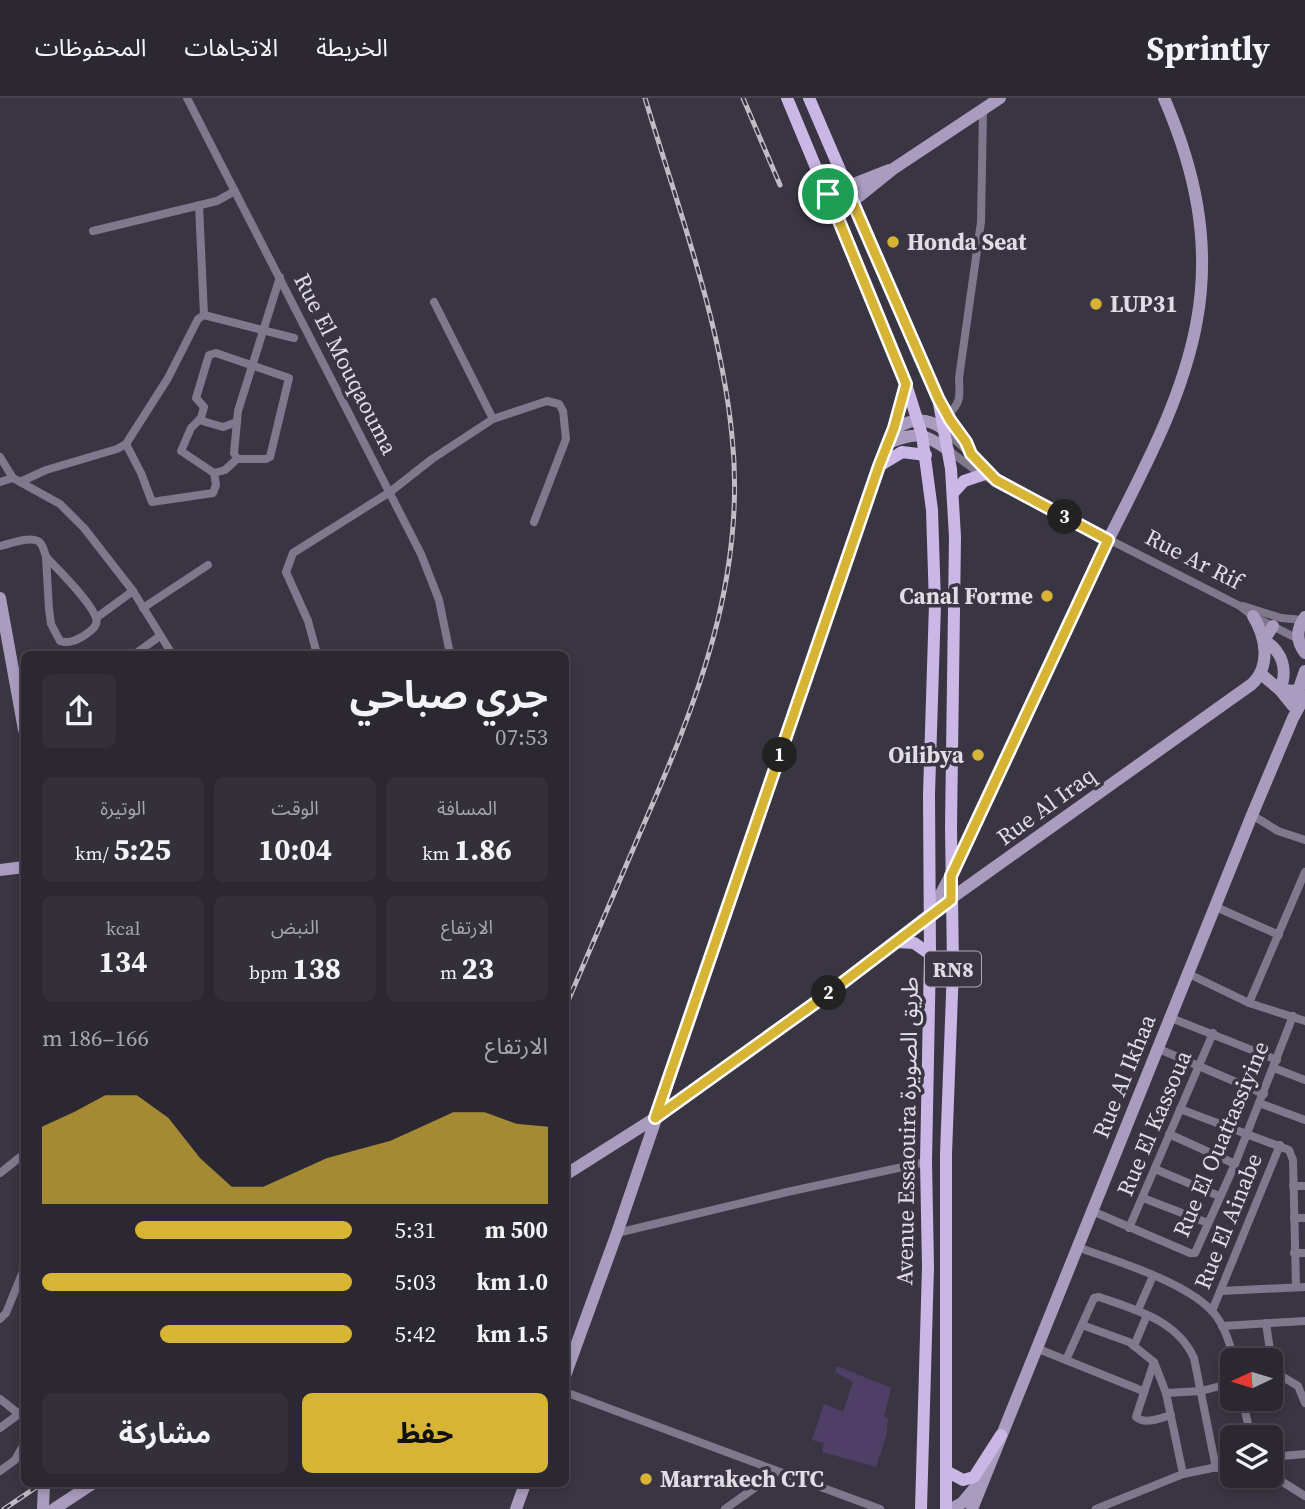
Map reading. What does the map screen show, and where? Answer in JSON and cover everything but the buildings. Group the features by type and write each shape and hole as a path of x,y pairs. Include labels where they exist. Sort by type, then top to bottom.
{"main road":[{"name":"RN8","path":"787,98 906,384 918,419"},
{"name":"RN8","path":"809,98 938,398 943,429"},
{"path":"890,439 906,384"},
{"path":"938,398 971,454"},
{"name":"Avenue Essaouira طريق الصويرة","path":"918,419 926,455 934,538 935,604 929,794 930,954 926,1162 928,1267 921,1509"},
{"name":"Avenue Essaouira طريق الصويرة","path":"943,429 953,493 955,537 951,876 953,967 946,1154 946,1471 949,1509"},
{"path":"879,466 902,452 926,455"},
{"path":"953,493 964,481 982,475"},
{"path":"897,942 914,943 930,954"},
{"path":"946,1471 963,1480 974,1477 1001,1435"}],"street":[{"name":"Rue El Mouqaouma","path":"187,98 421,554 439,600 449,651"},
{"path":"836,214 892,169 1000,98"},
{"path":"929,915 951,876 1161,430 1179,386 1197,319 1202,257 1194,182 1186,153 1164,98"},
{"path":"947,415 958,406 960,398 959,379 981,222 983,110"},
{"path":"828,194 892,169"},
{"path":"93,231 217,201 235,191"},
{"path":"199,205 205,315"},
{"path":"237,459 234,453 238,411 280,277"},
{"path":"434,302 493,419"},
{"path":"0,482 17,480 126,444 168,378 198,319 205,315 293,338"},
{"path":"126,444 152,502 213,493 216,485 214,473 181,451 191,428 199,420 204,405 196,398 209,355 216,353 286,376 290,382 271,457 237,459 225,470 214,473"},
{"path":"316,651 308,621 286,572 288,561 293,554 390,492 432,459 493,419 547,401 558,404 563,411 566,439 534,522"},
{"path":"569,1365 617,1233 879,466 890,439 909,422 918,419"},
{"name":"Rue Ar Rif","path":"918,419 936,423 996,480"},
{"path":"199,420 223,427 237,422"},
{"path":"890,439 922,435"},
{"name":"Rue Ar Rif","path":"922,435 982,475 1240,606 1253,616 1298,639"},
{"path":"0,457 17,480 60,504 72,516 133,591 170,651"},
{"path":"0,546 34,540 43,546 51,624 60,641 70,642 95,627 96,618 57,566 46,557"},
{"path":"144,608 208,565"},
{"path":"96,618 133,591"},
{"path":"0,598 21,694"},
{"path":"1240,606 1281,618 1304,618 1298,630 1298,639 1305,653"},
{"path":"1253,616 1264,640 1265,657 1261,674 1280,690 1297,716"},
{"path":"1264,640 1273,626"},
{"path":"139,651 160,635"},
{"path":"1264,640 1281,658 1284,674 1280,690"},
{"name":"Rue Al Ikhaa","path":"971,1509 1252,815 1297,716 1305,671"},
{"name":"Rue Al Iraq","path":"569,1172 655,1118 897,942 929,915 1252,684 1261,674"},
{"path":"1280,690 1302,694"},
{"path":"1252,815 1278,831 1305,839"},
{"path":"0,870 21,867"},
{"path":"1250,1003 1304,878"},
{"path":"1216,907 1279,935"},
{"path":"1189,974 1250,1003 1305,1021"},
{"name":"Rue El Ouattassiyine","path":"1092,1211 1193,1254 1198,1250 1264,1094 1293,1016"},
{"path":"1171,1017 1213,1033 1305,1080"},
{"name":"Rue El Kassoua","path":"1129,1228 1213,1033"},
{"path":"1159,1049 1264,1094"},
{"path":"1259,1103 1305,1120"},
{"path":"1180,1109 1280,1145 1290,1153 1294,1254 1300,1287 1221,1291"},
{"path":"1169,1134 1235,1164"},
{"name":"Rue El Ainabe","path":"1212,1311 1280,1145"},
{"path":"0,1173 21,1156"},
{"path":"617,1233 926,1162"},
{"path":"1155,1169 1219,1196"},
{"path":"1293,1186 1305,1186"},
{"path":"1143,1198 1208,1223"},
{"path":"1294,1218 1305,1218"},
{"path":"1077,1247 1189,1293 1212,1311 1222,1326 1230,1348"},
{"path":"1294,1254 1305,1253"},
{"path":"0,1319 6,1313 21,1276"},
{"path":"1138,1310 1153,1276"},
{"path":"1066,1360 1092,1300 1096,1297 1138,1310 1164,1324 1187,1344 1194,1358 1216,1468"},
{"path":"1135,1346 1147,1315"},
{"path":"1222,1326 1305,1321"},
{"path":"1266,1323 1273,1371 1298,1386 1305,1404"},
{"path":"1082,1325 1135,1346 1154,1362 1166,1393 1183,1474"},
{"path":"1036,1348 1143,1391"},
{"path":"1154,1362 1136,1419 1147,1421 1171,1415"},
{"path":"1166,1393 1201,1391 1220,1386"},
{"path":"569,1394 880,1509"},
{"path":"0,1399 21,1415"},
{"path":"0,1428 21,1417"},
{"path":"0,1471 15,1460 21,1449"},
{"path":"1283,1456 1305,1454"},
{"path":"1096,1509 1183,1474 1220,1467"},
{"path":"725,1509 777,1472"},
{"name":"Rue Al Ikhaa","path":"949,1509 971,1494 985,1473"},
{"path":"1283,1482 1305,1496"},
{"path":"45,1487 52,1509 87,1487"},
{"path":"516,1509 524,1487"}],"shaded area":[{"path":"837,1366 891,1388 884,1416 888,1419 887,1433 876,1467 822,1452 824,1443 812,1440 824,1404 843,1412 853,1382 835,1372"}],"railway":[{"path":"569,999 661,785 698,689 713,640 732,540 735,489 732,436 718,351 697,266 645,98"},
{"path":"743,98 780,185"},
{"path":"4,1509 37,1487"}],"place":[{"name":"Honda Seat","path":"893,242"},
{"name":"LUP31","path":"1096,304"},
{"name":"Canal Forme","path":"1047,596"},
{"name":"Oilibya","path":"978,755"},
{"name":"Marrakech CTC","path":"646,1479"}],"route":[{"path":"846,187 938,398 971,454 996,480 1108,540 951,876 951,900 825,996 655,1118 894,428 906,384 828,194 846,187"}]}
